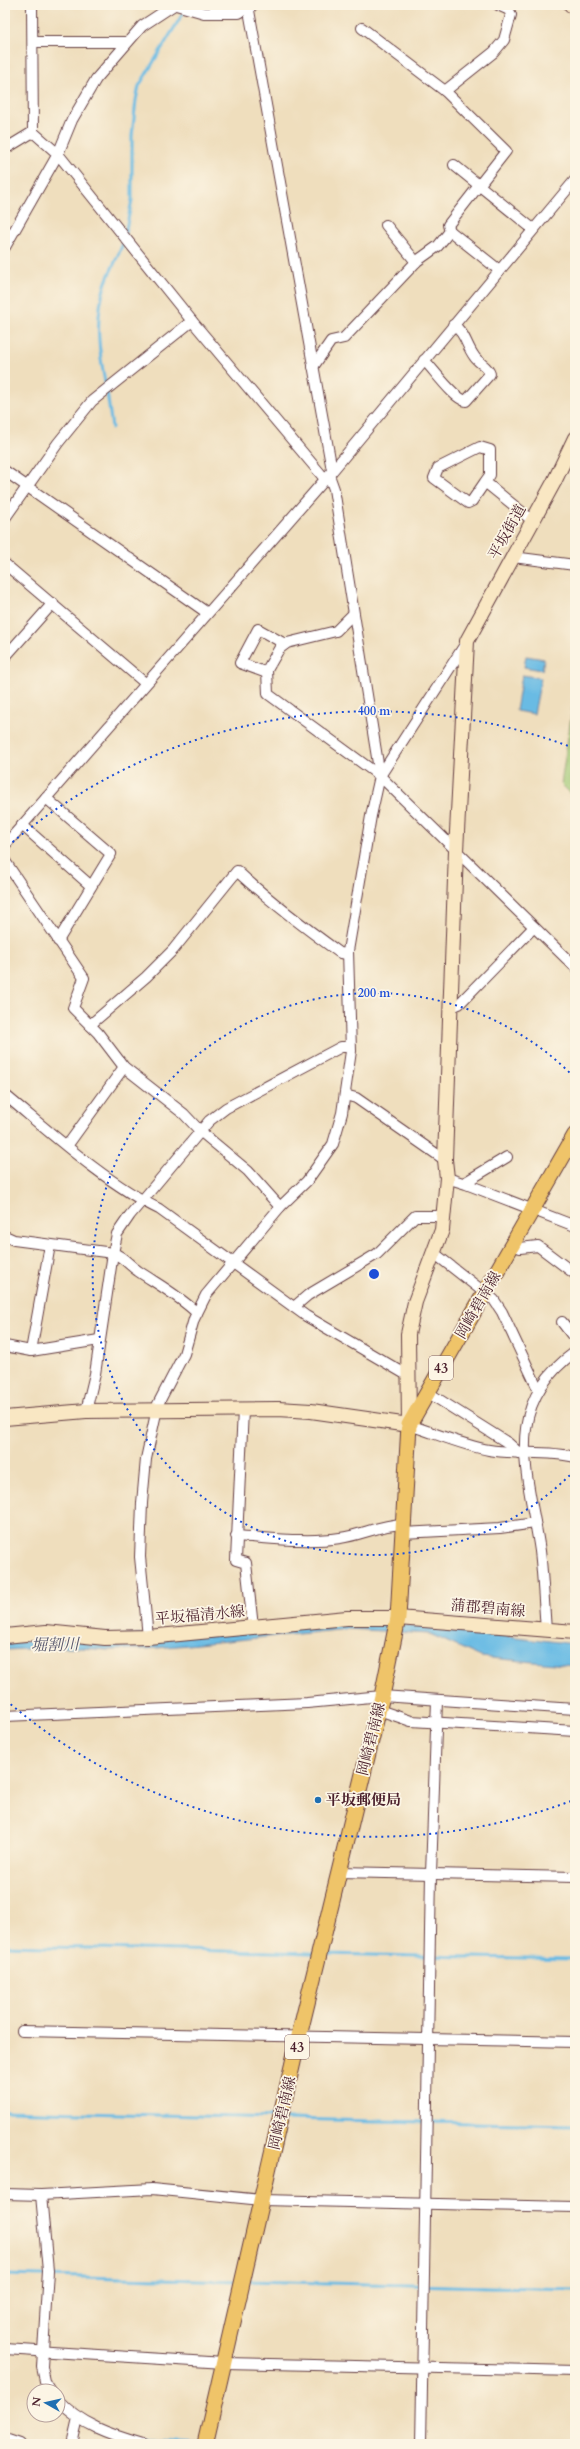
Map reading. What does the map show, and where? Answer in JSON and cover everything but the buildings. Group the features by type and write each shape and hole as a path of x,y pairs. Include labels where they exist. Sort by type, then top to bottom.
{"main road":[{"name":"岡崎碧南線","path":"206,2444 299,2036 381,1703 397,1623 409,1425 533,1211 575,1135"}],"street":[{"path":"32,5 33,132 58,154 192,321 329,474"},
{"path":"6,242 58,154 72,120 96,79 142,26 175,5 204,13 239,12 250,6 313,367 329,474 334,490 380,776"},
{"path":"445,90 494,52 504,40 511,15 509,10 498,5"},
{"path":"571,5 575,6"},
{"path":"362,28 445,90 506,151 480,187 448,226 450,231 499,270"},
{"path":"33,42 127,42"},
{"path":"5,149 33,132"},
{"path":"454,165 533,229"},
{"path":"5,845 206,612 329,474 575,180"},
{"path":"386,225 416,262"},
{"path":"313,367 331,341 344,338 416,262 438,246 450,231"},
{"path":"5,518 58,443 92,401 192,321"},
{"path":"424,360 454,396 464,401 466,401 490,374 489,370 474,357 460,330 453,325"},
{"name":"平坂街道","path":"467,641 533,521 575,438"},
{"path":"480,448 490,450 490,475 485,482 472,501 468,503 434,478 438,468 480,448"},
{"path":"5,471 27,488 206,612"},
{"path":"485,482 533,521"},
{"path":"513,557 575,565"},
{"path":"5,564 53,603 145,683"},
{"path":"5,657 53,603"},
{"path":"353,614 336,631 329,631 285,644 279,649 267,673 268,694 380,776 575,967"},
{"path":"267,673 240,663 258,629 285,644"},
{"path":"148,1636 140,1557 142,1503 146,1459 156,1411 184,1354 197,1313 206,1295 232,1262 280,1207 307,1181 332,1144 345,1095 350,1047 348,954 371,816 380,776 467,641"},
{"path":"409,1425 407,1375 411,1317 442,1230 447,1178 445,1160 452,1007 456,851 467,641"},
{"path":"46,798 111,854 58,941"},
{"path":"22,825 91,886"},
{"path":"5,861 84,978 74,1008 90,1025 124,1067 184,1114 200,1131 248,1171 280,1207"},
{"path":"90,1025 146,977 168,955 236,871 267,899 340,953 348,954"},
{"path":"452,1007 459,1004 534,927"},
{"path":"86,1411 95,1374 99,1340 117,1234 130,1215 200,1131 233,1105 341,1048 350,1047"},
{"path":"67,1146 124,1067"},
{"path":"5,1095 67,1146 143,1201 159,1209 294,1307 407,1375"},
{"path":"345,1095 356,1098 445,1160"},
{"path":"464,1183 507,1157"},
{"path":"447,1178 464,1183 575,1226"},
{"path":"294,1307 308,1295 378,1254 415,1216 443,1216"},
{"path":"5,1236 14,1240 113,1253 124,1257 137,1270 180,1296 197,1313"},
{"path":"513,1244 520,1248 538,1246 575,1274"},
{"path":"31,1351 50,1245"},
{"path":"434,1253 494,1300 502,1312 538,1389"},
{"path":"562,1322 575,1340"},
{"path":"5,1346 31,1351 99,1340"},
{"path":"546,1630 540,1552 522,1454 530,1410 538,1389 559,1364 575,1352"},
{"path":"427,1392 508,1443 522,1454"},
{"path":"242,1410 236,1560 246,1563 249,1577 253,1627"},
{"path":"5,1418 86,1411 311,1411 409,1425 488,1450 522,1454 546,1453 575,1457"},
{"path":"236,1536 311,1541 341,1538 378,1527 402,1529 500,1528 534,1523"},
{"name":"平坂福清水線","path":"5,1636 46,1632 105,1638 148,1636 346,1618 397,1623"},
{"name":"蒲郡碧南線","path":"397,1623 575,1632"},
{"path":"421,2444 431,1874 437,1700"},
{"path":"5,1716 307,1703 381,1703 437,1700 575,1708"},
{"path":"381,1703 411,1721 575,1731"},
{"path":"339,1872 575,1877"},
{"path":"22,2031 575,2042"},
{"path":"5,2194 40,2196 152,2189 262,2200 575,2207"},
{"path":"40,2196 48,2271 42,2351 43,2374 47,2383"},
{"path":"5,2349 224,2363 575,2371"},
{"path":"66,2407 78,2418 112,2436 142,2444"},
{"path":"72,2444 78,2418"},
{"path":"5,2439 20,2444"}],"green space":[{"path":"575,690 575,798 561,784"}],"water":[{"path":"526,656 544,659 542,670 524,667"},
{"path":"522,675 541,678 534,714 516,711"},
{"name":"堀割川","path":"349,1622 422,1626 575,1644 575,1666 481,1657 430,1634 348,1629 147,1649 108,1650 68,1647 5,1650 5,1643"}],"waterway":[{"path":"125,234 132,200 132,136 139,86 185,10"},
{"path":"106,387 101,362 99,336 100,310 105,285 124,240"},
{"path":"107,392 112,428"},
{"path":"5,1946 315,1953"},
{"path":"323,1954 575,1959"},
{"path":"5,2111 275,2118"},
{"path":"285,2119 575,2125"},
{"path":"5,2275 237,2281"},
{"path":"247,2281 575,2289"},
{"path":"144,2442 201,2444"}],"place":[{"name":"平坂郵便局","path":"318,1800"}]}
